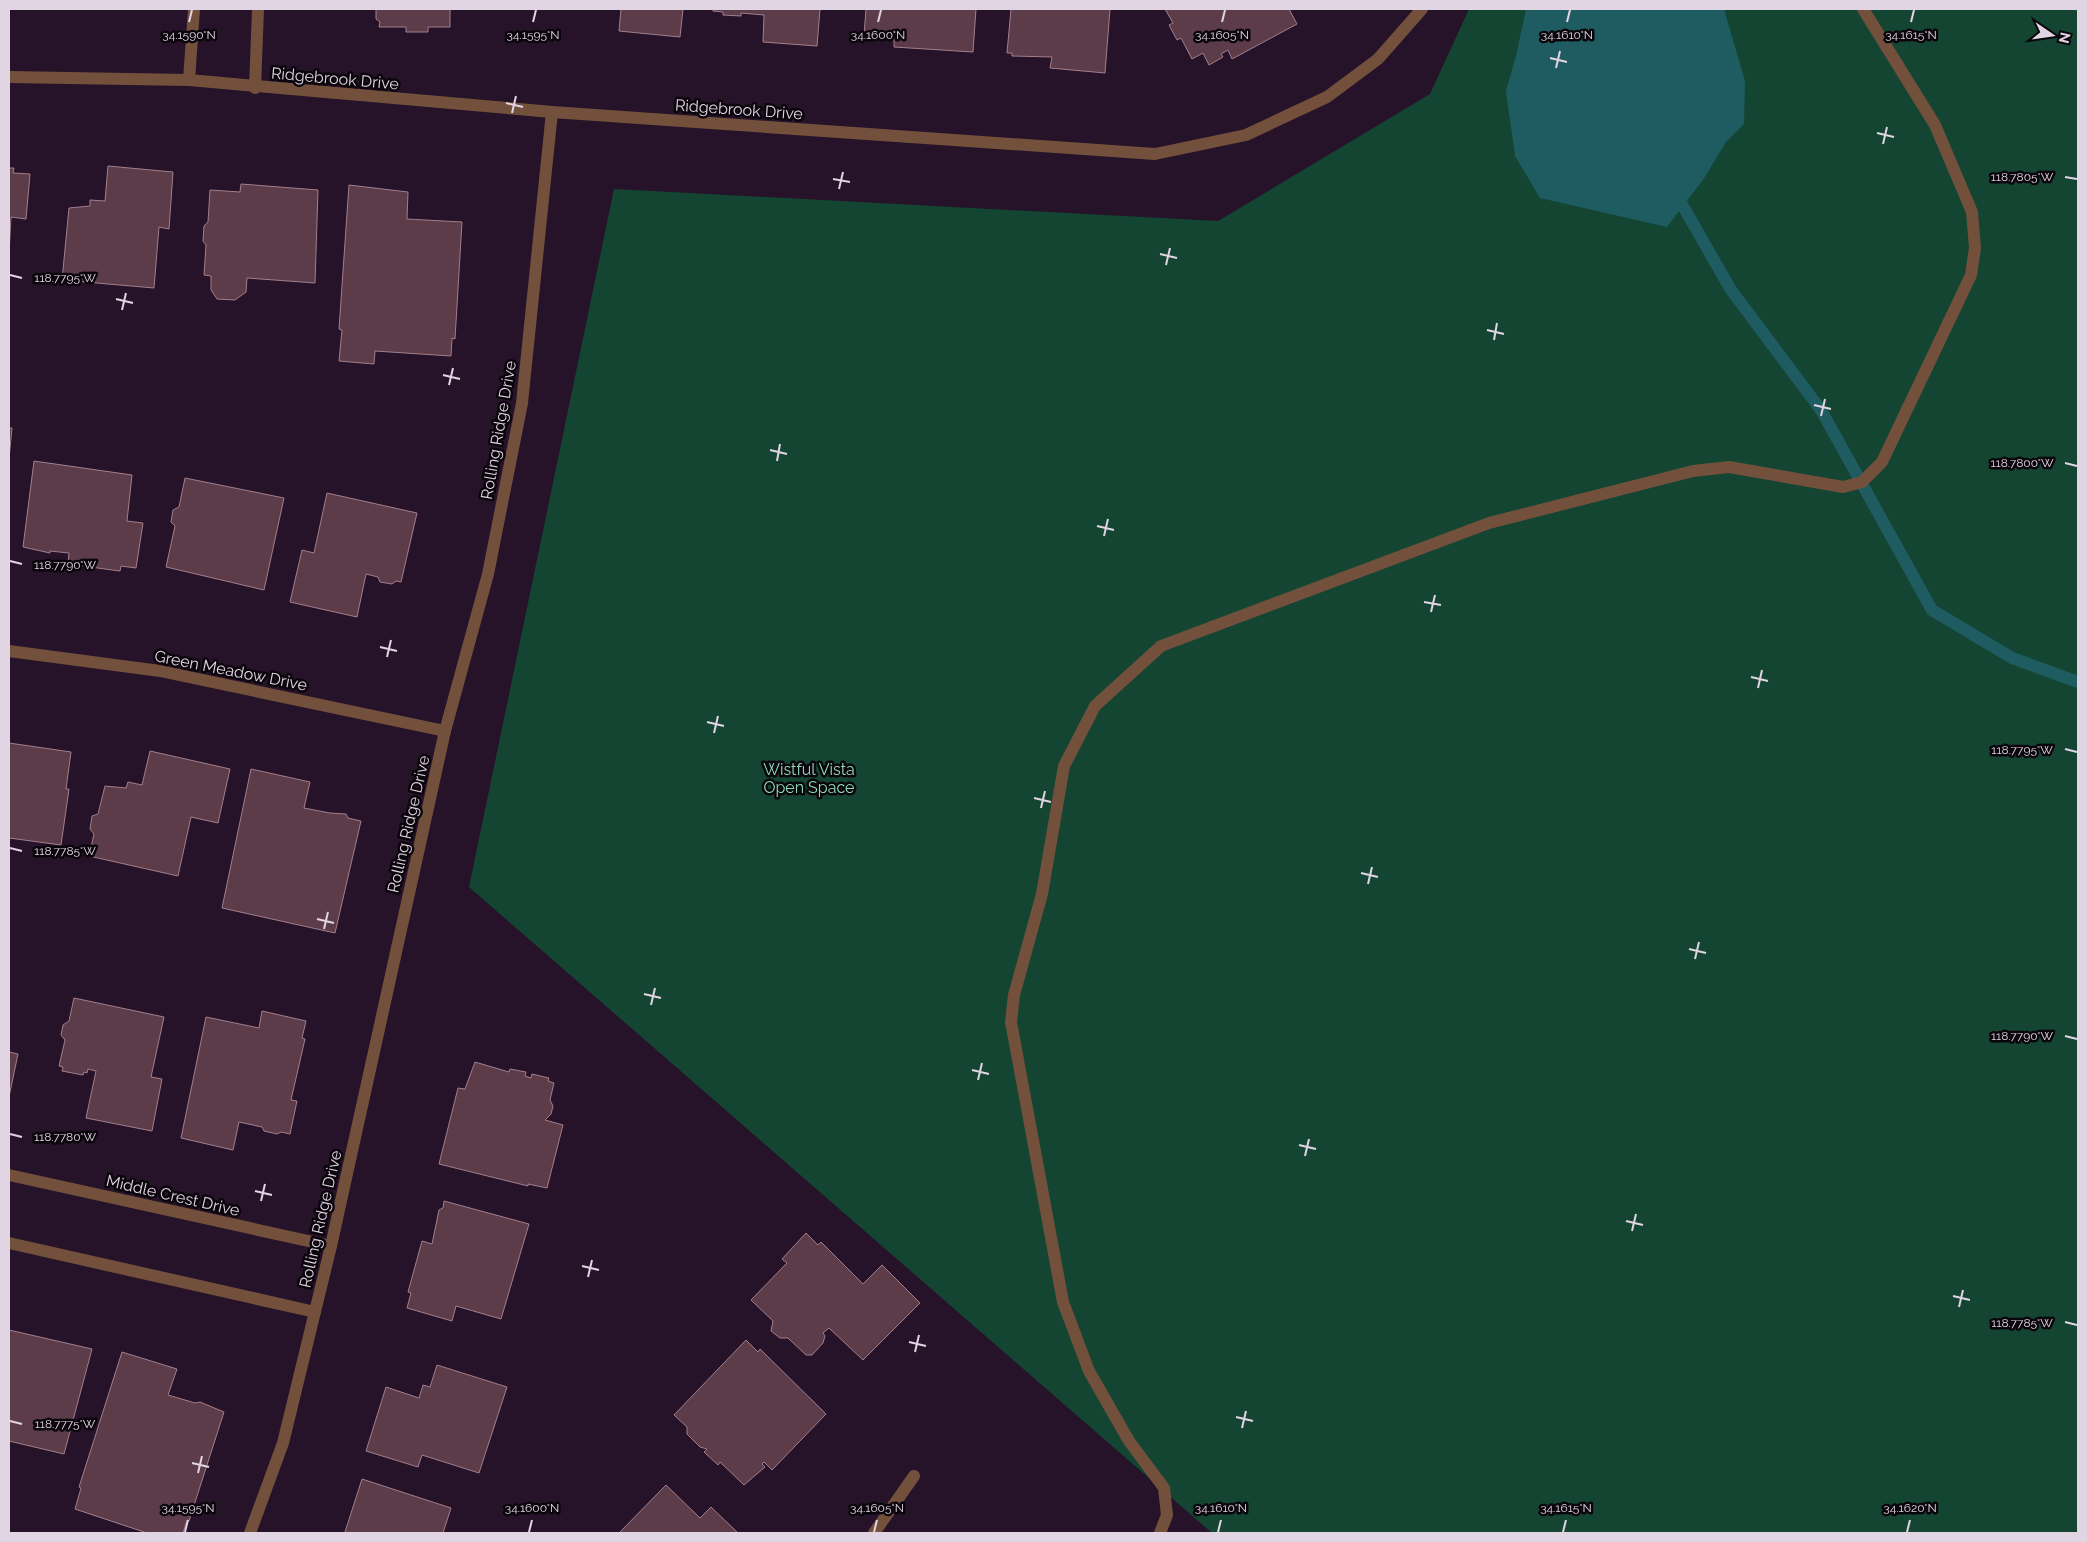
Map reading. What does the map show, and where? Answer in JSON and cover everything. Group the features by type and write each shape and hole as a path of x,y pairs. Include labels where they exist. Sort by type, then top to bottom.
{"street":[{"path":"189,80 194,9"},
{"path":"255,88 258,9"},
{"name":"Ridgebrook Drive","path":"9,77 189,80 255,88 552,112 1155,154 1246,135 1327,97 1378,59 1422,9"},
{"path":"1160,1533 1167,1515 1164,1488 1129,1441 1089,1371 1063,1302 1011,1022 1014,995 1042,894 1064,766 1095,706 1161,646 1489,523 1693,471 1729,467 1843,488 1862,482 1882,462 1971,275 1975,248 1972,212 1935,125 1863,9"},
{"name":"Rolling Ridge Drive","path":"250,1533 283,1442 331,1246 446,731 488,574 522,404 552,112"},
{"name":"Green Meadow Drive","path":"9,651 160,671 446,731"},
{"name":"Middle Crest Drive","path":"9,1175 331,1246"},
{"path":"9,1243 315,1312"},
{"path":"874,1533 914,1476"}],"green space":[{"name":"Wistful Vista Open Space","path":"1469,9 2078,9 2078,1533 1212,1533 469,887 614,189 1218,221 1430,94"}],"shaded area":[{"path":"1526,9 1724,9 1745,81 1744,124 1726,142 1703,180 1667,227 1540,198 1515,156 1506,91"}],"building":[{"path":"376,9 450,9 450,27 428,27 428,32 406,32 406,27 379,27 380,22 376,19"},
{"path":"621,9 683,9 680,37 619,31"},
{"path":"713,9 820,9 817,46 763,42 764,15 741,13 741,16 723,15 723,12 713,11"},
{"path":"866,9 976,9 973,52 894,47 894,37 864,35"},
{"path":"1011,9 1110,9 1105,73 1050,68 1052,57 1012,56 1012,53 1007,53"},
{"path":"1165,9 1289,9 1297,24 1232,59 1228,50 1221,54 1223,57 1209,65 1203,53 1192,59 1181,38 1177,40 1169,25 1173,23"},
{"path":"108,166 173,172 169,229 159,227 154,288 62,280 69,208 90,206 90,200 105,201"},
{"path":"9,168 14,168 13,173 30,174 26,219 11,217 9,254"},
{"path":"241,184 318,190 315,283 247,278 246,292 235,300 217,299 211,290 211,276 204,275 206,245 203,241 204,226 208,222 210,190 240,192"},
{"path":"349,185 408,192 407,219 462,222 455,339 452,338 451,356 375,351 374,364 339,361 342,330 339,329"},
{"path":"9,428 12,428 9,459"},
{"path":"34,461 132,475 127,521 143,523 136,568 121,566 120,571 68,564 69,553 50,551 50,553 23,547"},
{"path":"185,478 284,498 264,590 166,567 175,526 171,522 173,510 179,507"},
{"path":"327,493 417,513 401,582 396,581 392,584 380,582 378,577 366,574 357,617 290,602 302,550 314,553"},
{"path":"9,743 71,752 66,789 69,789 61,845 9,838"},
{"path":"150,751 230,769 218,823 191,817 178,876 89,856 94,834 90,829 92,816 98,814 105,786 126,788 128,782 142,785"},
{"path":"251,769 310,782 304,808 346,814 348,818 361,821 335,933 222,908"},
{"path":"74,998 164,1017 151,1077 162,1079 152,1131 86,1118 96,1071 88,1069 87,1073 84,1072 83,1075 62,1071 63,1067 59,1066 65,1040 61,1035 63,1025 69,1021"},
{"path":"262,1011 306,1021 302,1038 305,1039 291,1100 297,1101 290,1134 264,1131 262,1127 239,1122 233,1150 181,1138 206,1017 259,1028"},
{"path":"9,1052 18,1054 9,1097"},
{"path":"475,1062 509,1072 510,1069 526,1072 525,1076 531,1078 532,1074 549,1078 548,1081 554,1083 550,1100 553,1106 551,1114 545,1120 563,1125 547,1188 528,1184 528,1186 439,1164 458,1088 465,1089"},
{"path":"444,1201 529,1224 501,1319 456,1306 452,1321 407,1308 411,1293 408,1292 422,1241 432,1244 439,1210 443,1208"},
{"path":"806,1233 818,1245 821,1242 863,1284 882,1265 920,1303 863,1360 829,1328 823,1333 825,1336 823,1343 812,1355 806,1355 788,1338 780,1338 771,1331 773,1321 751,1300 787,1263 782,1259"},
{"path":"9,1330 92,1349 64,1454 9,1441"},
{"path":"746,1340 758,1352 760,1349 826,1414 772,1470 764,1462 762,1464 765,1467 744,1485 720,1462 718,1465 704,1452 707,1449 700,1447 687,1434 687,1427 674,1415"},
{"path":"122,1352 177,1369 168,1395 195,1403 200,1402 224,1412 189,1521 187,1520 183,1533 147,1533 75,1509 81,1488 79,1487"},
{"path":"437,1365 507,1387 479,1473 422,1455 418,1467 366,1451 386,1387 419,1398 423,1385 430,1387"},
{"path":"362,1479 451,1508 443,1533 346,1533"},
{"path":"666,1485 700,1518 711,1507 738,1533 619,1533"}],"waterway":[{"path":"1675,192 1731,290 1821,410 1932,610 2012,658 2078,682"}]}
